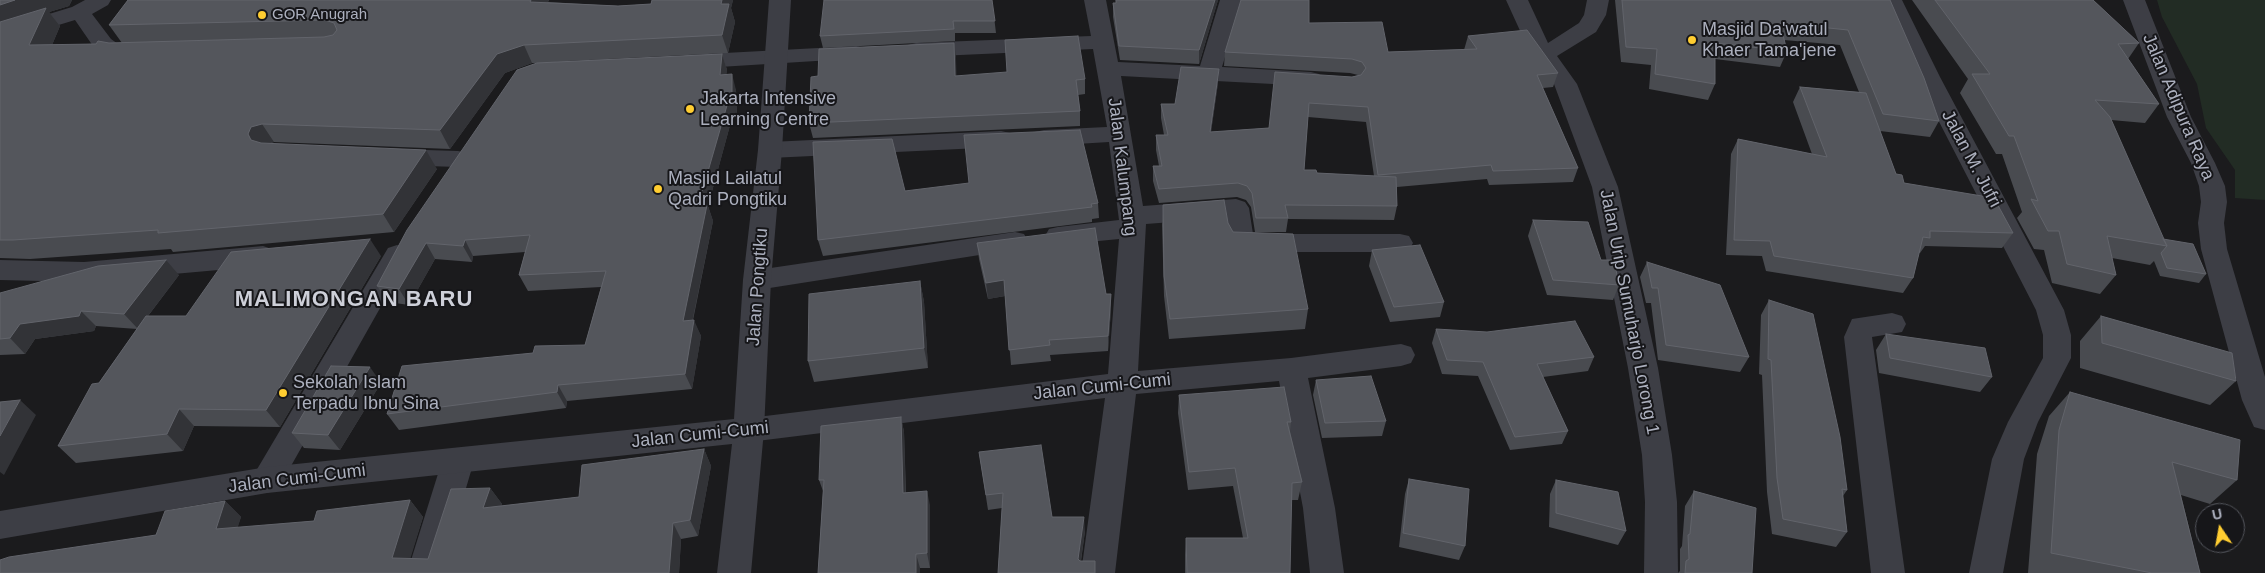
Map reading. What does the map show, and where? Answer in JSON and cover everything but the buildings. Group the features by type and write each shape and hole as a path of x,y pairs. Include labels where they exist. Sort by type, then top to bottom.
{"street":[{"path":"0,36 80,12 100,0"},
{"name":"Jalan Pongtiku","path":"734,573 749,430 757,280 770,150 780,0"},
{"name":"Jalan Kalumpang","path":"1095,0 1120,134 1132,222 1122,384 1098,573"},
{"path":"1209,73 1231,0"},
{"name":"Jalan Urip Sumuharjo Lorong 1","path":"1517,0 1527,26 1565,84 1605,187 1643,368 1657,454 1662,502 1660,573"},
{"path":"1544,54 1574,38 1588,26 1595,15 1598,0"},
{"name":"Jalan M. Jufri","path":"1891,0 1928,77 2050,310 2057,335 2057,358 2023,422 2008,459 1986,573"},
{"name":"Jalan Adipura Raya","path":"2134,0 2180,117 2203,163 2212,186 2214,202 2211,223 2214,249 2257,400 2265,418"},
{"path":"80,12 103,44 111,50 128,53 154,53"},
{"path":"669,63 1102,42"},
{"path":"1108,68 1332,80"},
{"path":"770,150 1120,134"},
{"path":"373,156 463,151 443,182"},
{"path":"757,280 1132,222 1236,208 1241,243 1400,243"},
{"path":"267,480 390,270 406,239 374,246"},
{"path":"0,270 84,272 287,254"},
{"path":"1888,573 1858,337 1862,327 1892,324"},
{"name":"Jalan Cumi-Cumi","path":"0,525 267,480 749,430 1122,384 1290,369 1401,355"},
{"path":"1290,369 1319,508 1326,573"},
{"path":"424,573 458,461"}],"shaded area":[{"path":"2157,0 2265,0 2265,200 2235,198 2235,170 2206,128 2197,84 2162,17"}],"place":[{"name":"GOR Anugrah","path":"262,15"},
{"name":"Masjid Da'watul Khaer Tama'jene","path":"1692,40"},
{"name":"Jakarta Intensive Learning Centre","path":"690,109"},
{"name":"Masjid Lailatul Qadri Pongtiku","path":"658,189"},
{"name":"Sekolah Islam Terpadu Ibnu Sina","path":"283,393"}],"district":[{"name":"MALIMONGAN BARU","path":"354,300"}]}
